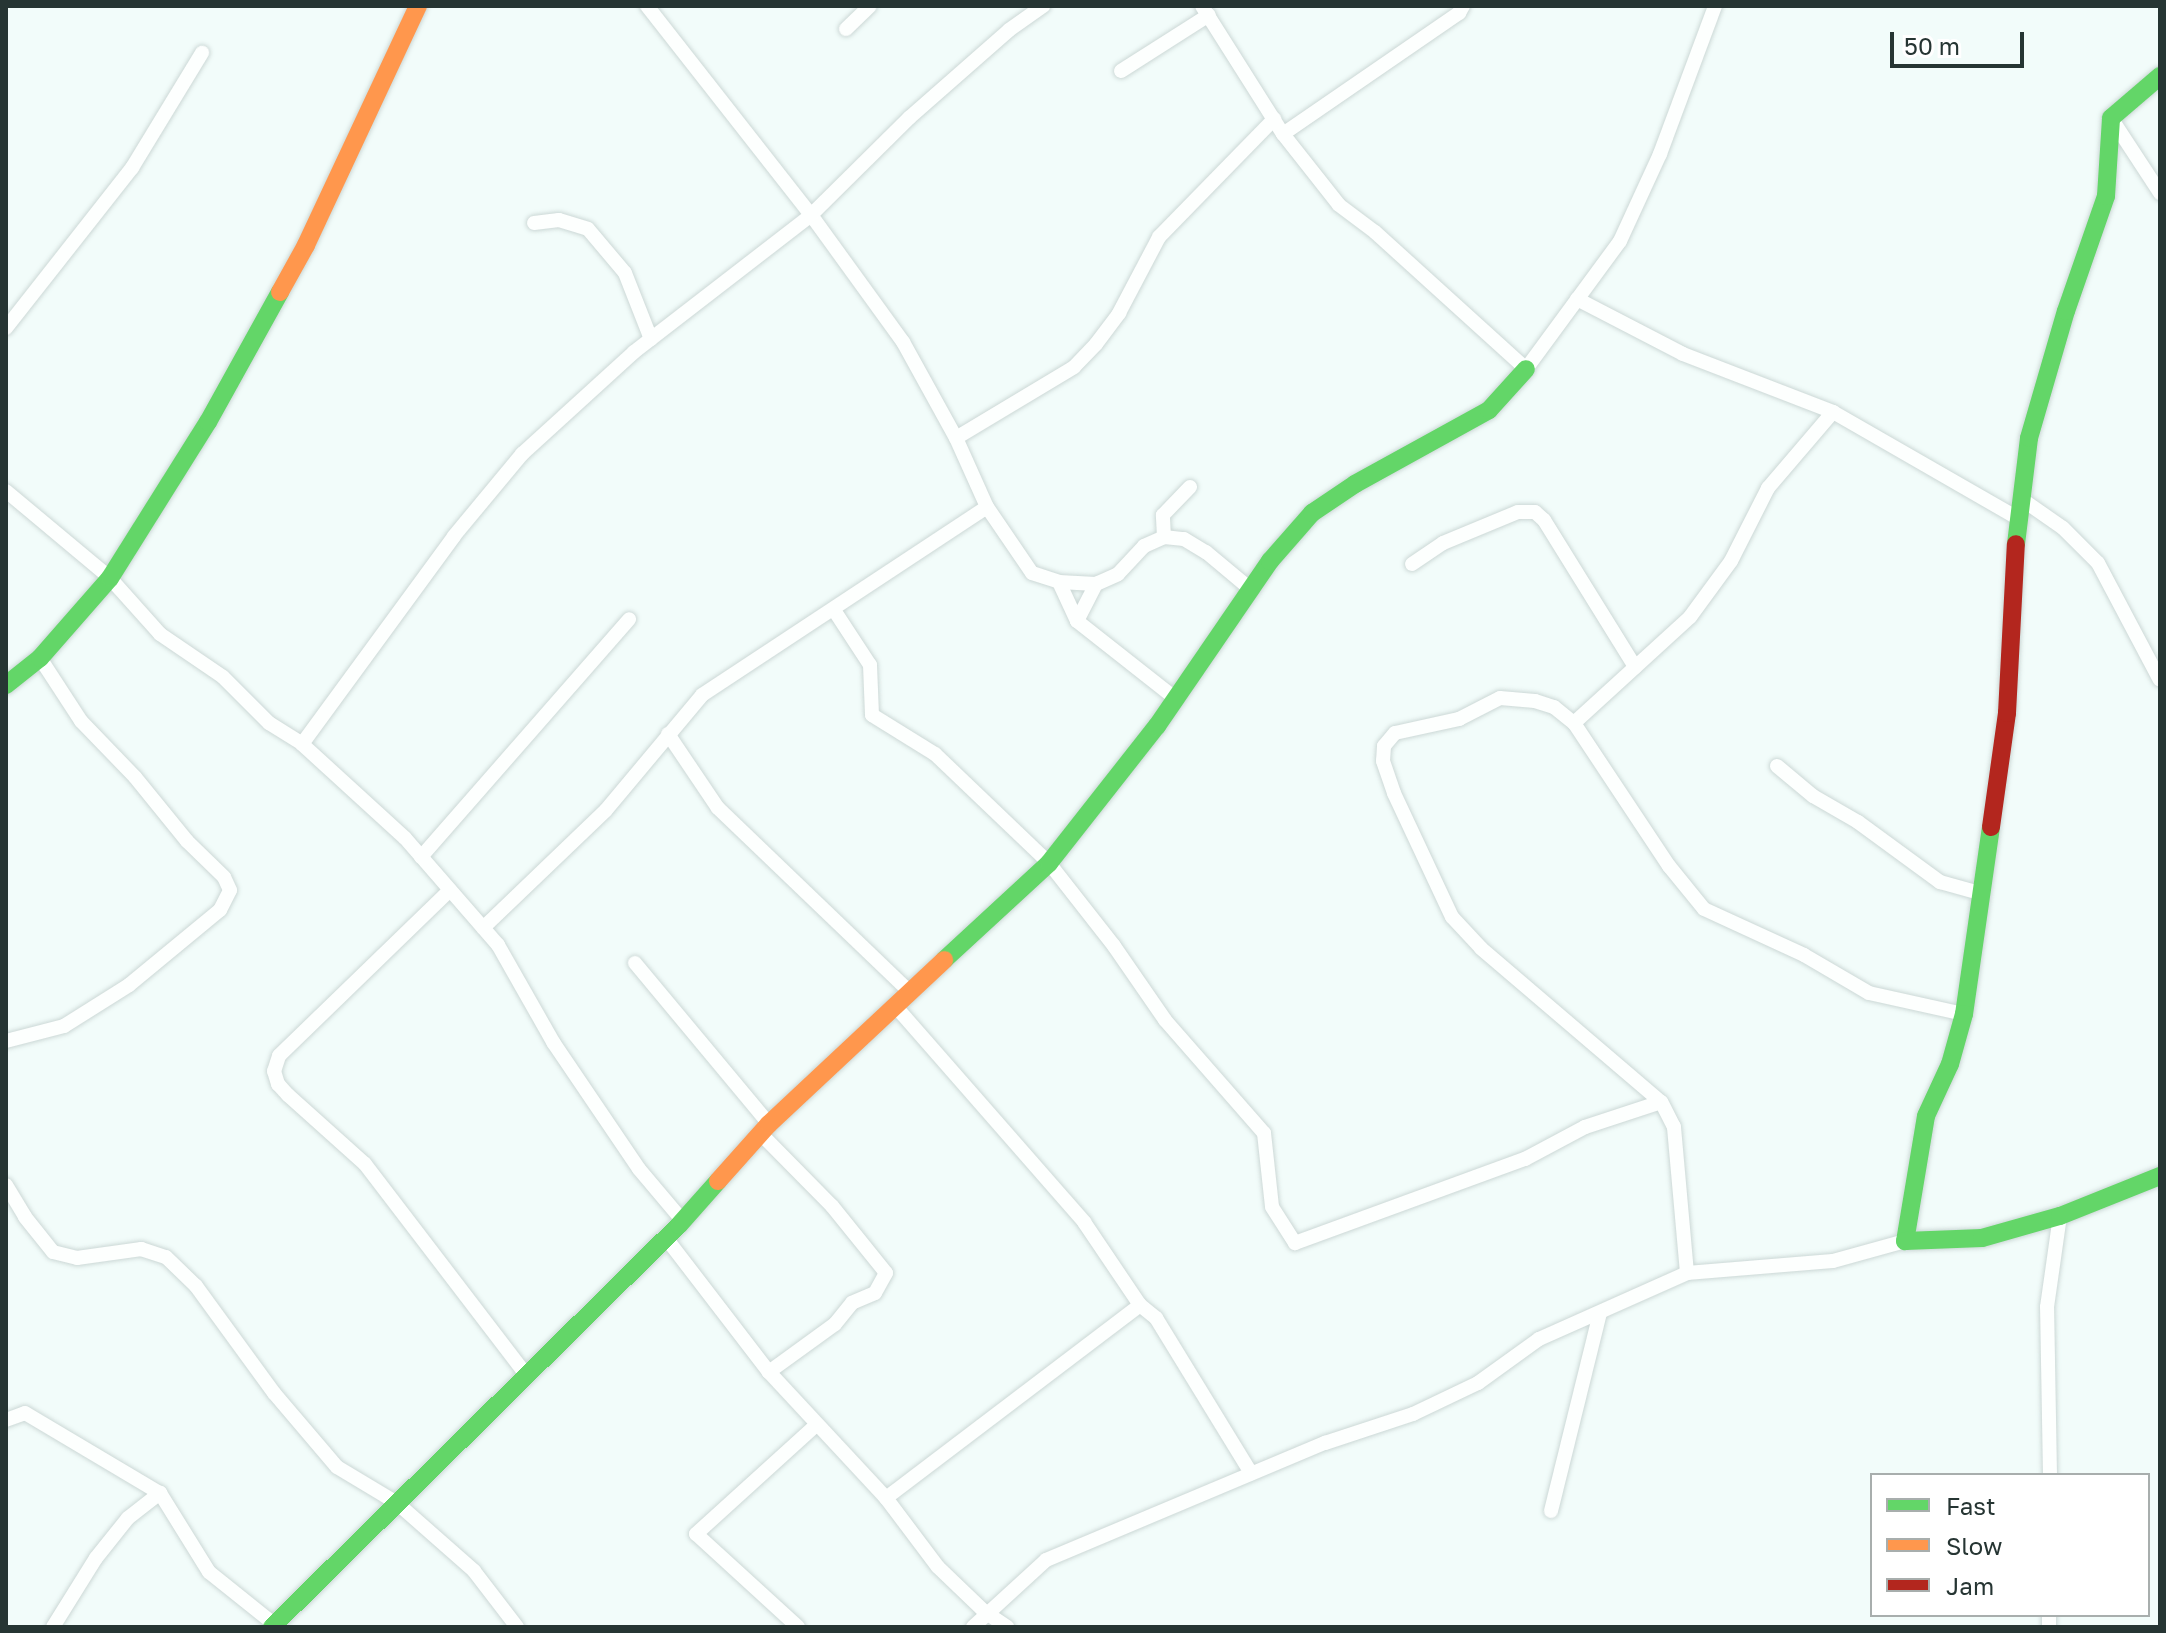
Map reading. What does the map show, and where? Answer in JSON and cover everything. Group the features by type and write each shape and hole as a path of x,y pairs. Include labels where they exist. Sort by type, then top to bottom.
{"street":[{"path":"6,685 40,658 110,578 208,422 306,245 418,6"},
{"path":"647,6 811,215 903,342 956,438 987,507 1032,573 1059,582 1096,584 1118,574 1144,546 1164,537 1184,539 1206,552 1249,588"},
{"path":"846,29 870,6"},
{"path":"302,744 454,536 522,454 651,339 811,215 909,118 1009,30 1043,6"},
{"path":"1283,134 1463,6"},
{"path":"6,1420 25,1413 58,1436 160,1493 209,1572 273,1626 525,1373 683,1221 764,1129 1049,863 1176,699 1249,588 1312,513 1355,484 1489,410 1526,369 1620,241 1660,154 1715,6"},
{"path":"1121,71 1206,10 1283,134 1339,205 1375,232 1526,369"},
{"path":"6,328 132,168 202,53"},
{"path":"1905,1241 1926,1116 1950,1064 1964,1014 2007,713 2017,518 2029,438 2066,311 2106,196 2111,118 2160,76"},
{"path":"2111,118 2160,193"},
{"path":"956,438 1074,367 1119,313 1159,237 1274,119"},
{"path":"534,223 559,220 588,229 625,273 651,339"},
{"path":"1577,299 1683,354 1833,412 2017,518"},
{"path":"1574,723 1690,617 1731,561 1768,488 1833,412"},
{"path":"1164,537 1163,515 1190,487"},
{"path":"6,491 110,578 160,634 223,677 269,723 302,744 421,857 498,945 553,1042 639,1169 683,1221"},
{"path":"2020,498 2063,528 2098,563 2160,680"},
{"path":"483,928 606,810 702,695 987,507"},
{"path":"1412,564 1443,543 1518,512 1535,512 1544,520 1635,667"},
{"path":"1059,582 1077,621 1176,699"},
{"path":"1077,621 1096,584"},
{"path":"834,610 870,665 872,715 935,754 1049,863 1114,946 1165,1020 1264,1133 1272,1207 1295,1243 1525,1159 1585,1127 1661,1102"},
{"path":"421,857 629,619"},
{"path":"6,1041 64,1026 129,985 220,910 230,890 224,877 187,841 135,777 81,721 40,658"},
{"path":"1687,1273 1674,1127 1661,1102 1481,948 1452,917 1394,793 1383,761 1384,746 1395,733 1459,719 1500,698 1535,701 1554,707 1574,723 1669,866 1704,909 1730,924 1804,955 1869,993 1964,1014"},
{"path":"668,734 718,808 910,992"},
{"path":"1777,766 1813,796 1858,822 1940,882 1980,893"},
{"path":"450,890 279,1056 274,1071 278,1084 288,1095 365,1164 525,1373"},
{"path":"635,963 764,1129 886,1273 875,1293 852,1303 835,1324 769,1372"},
{"path":"896,1007 1084,1222 1140,1305 1156,1318 1251,1473"},
{"path":"973,1627 985,1612 1046,1560 1325,1443 1413,1414 1478,1383 1539,1339 1687,1273 1833,1261 1905,1241 1982,1238 2060,1216 2160,1176"},
{"path":"6,1185 25,1217 53,1252 77,1258 141,1249 166,1257 196,1286 274,1393 337,1467 397,1503 474,1571 517,1627"},
{"path":"2050,1473 2047,1307 2060,1216"},
{"path":"666,1238 769,1372 886,1498 938,1567 985,1612 1007,1627"},
{"path":"886,1498 1140,1305"},
{"path":"1551,1511 1600,1313"},
{"path":"798,1627 696,1534 816,1425"},
{"path":"53,1627 96,1558 120,1528 160,1493"}],"traffic: fast":[{"path":"2016,544 2029,438 2066,311 2106,196 2111,118 2160,76"},
{"path":"6,685 40,658 110,578 208,422 280,292"},
{"path":"944,960 1049,863 1157,726 1270,561 1312,513 1355,484 1489,410 1526,369"},
{"path":"1991,827 1964,1014 1950,1064 1926,1116 1905,1241 1982,1238 2060,1216 2160,1176"},
{"path":"272,1627 679,1225 718,1181"}],"traffic: slow":[{"path":"280,292 306,245 418,6"},
{"path":"718,1181 769,1124 944,960"}],"traffic: jam":[{"path":"1991,827 2007,713 2016,544"}]}
